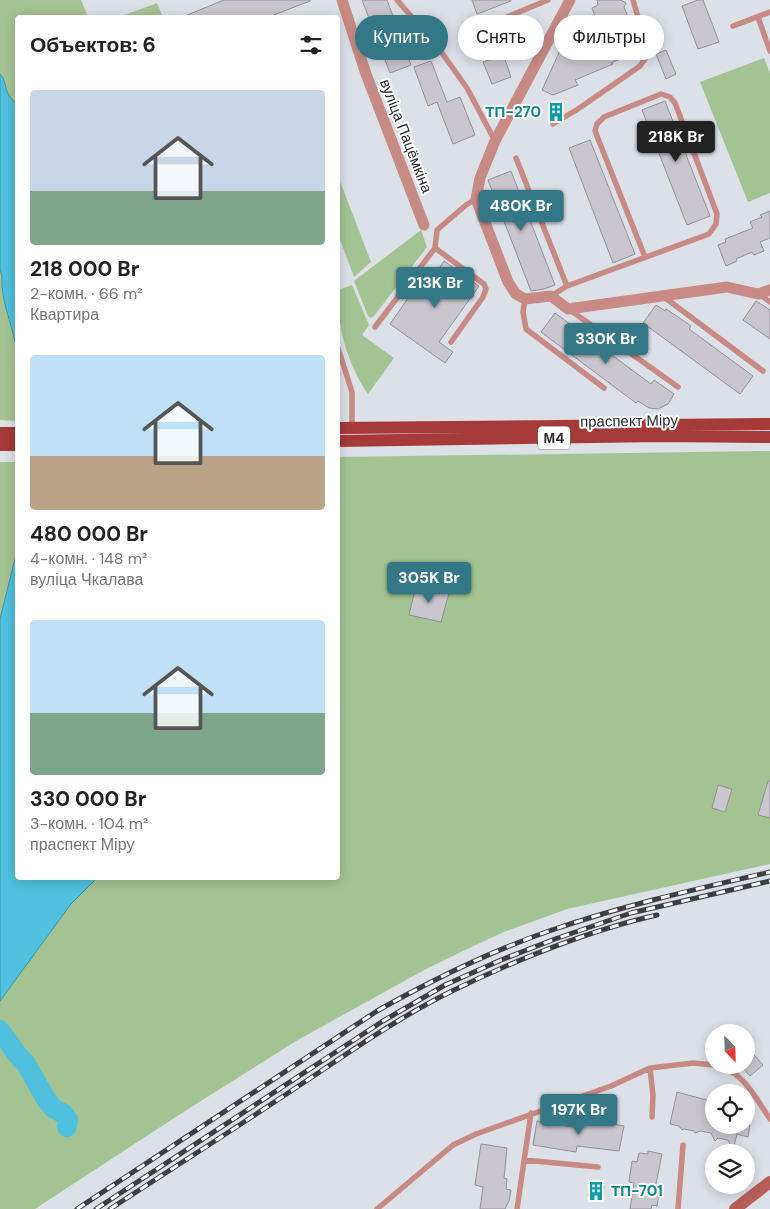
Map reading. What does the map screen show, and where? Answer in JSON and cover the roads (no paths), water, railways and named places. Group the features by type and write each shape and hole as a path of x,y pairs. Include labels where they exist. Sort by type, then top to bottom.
{"main road":[{"name":"праспект Міру","path":"340,428 770,424"},
{"path":"0,433 15,433"},
{"name":"праспект Міру","path":"340,441 770,436"},
{"path":"0,445 15,445"}],"street":[{"name":"вуліца Пацёмкіна","path":"342,0 366,74 424,225"},
{"path":"569,0 496,141 480,178 476,199 508,282 516,294 525,299 550,296 568,309 726,287 758,294 770,290"},
{"path":"735,1209 770,1182"}],"lane":[{"path":"397,0 443,53 467,88 496,141"},
{"path":"512,15 548,0"},
{"path":"553,124 640,66 645,59 642,31 633,0"},
{"path":"733,26 770,12"},
{"path":"758,17 770,50"},
{"path":"550,296 567,286 709,234 716,224 717,214 675,103 670,97 661,94 604,117 596,124 595,131 645,257"},
{"path":"516,158 567,286"},
{"path":"375,327 435,248 437,230 466,205 476,199"},
{"path":"435,248 484,284 486,289 483,297 451,342"},
{"path":"758,294 770,302"},
{"path":"664,297 763,371"},
{"path":"525,299 523,312 526,329 604,388"},
{"path":"568,309 678,387"},
{"path":"340,354 352,392 352,428"},
{"path":"377,1209 453,1144 611,1086 650,1068 693,1063 705,1064"},
{"path":"650,1068 653,1095 652,1117"},
{"path":"734,1074 744,1080 770,1119"},
{"path":"517,1209 531,1114"},
{"path":"678,1209 683,1145"},
{"path":"524,1160 598,1167"}],"water":[{"path":"0,74 9,95 15,102 15,340 5,306 0,269"},
{"path":"15,559 15,880 95,880 71,904 0,1001 0,619"},
{"path":"0,1021 26,1064 7,1049 0,1038"}],"waterway":[{"path":"0,1030 26,1064 46,1099 53,1108 64,1114 68,1120 67,1127"}],"railway":[{"path":"77,1209 377,1011 419,988 483,957 576,922 659,899 770,872"},
{"path":"96,1209 383,1021 445,985 555,939 631,913 770,881"},
{"path":"110,1209 370,1039 431,1002 552,947 631,921 657,915"}],"place":[{"name":"ТП-270","path":"556,112"},
{"name":"ТП-701","path":"596,1191"}]}
